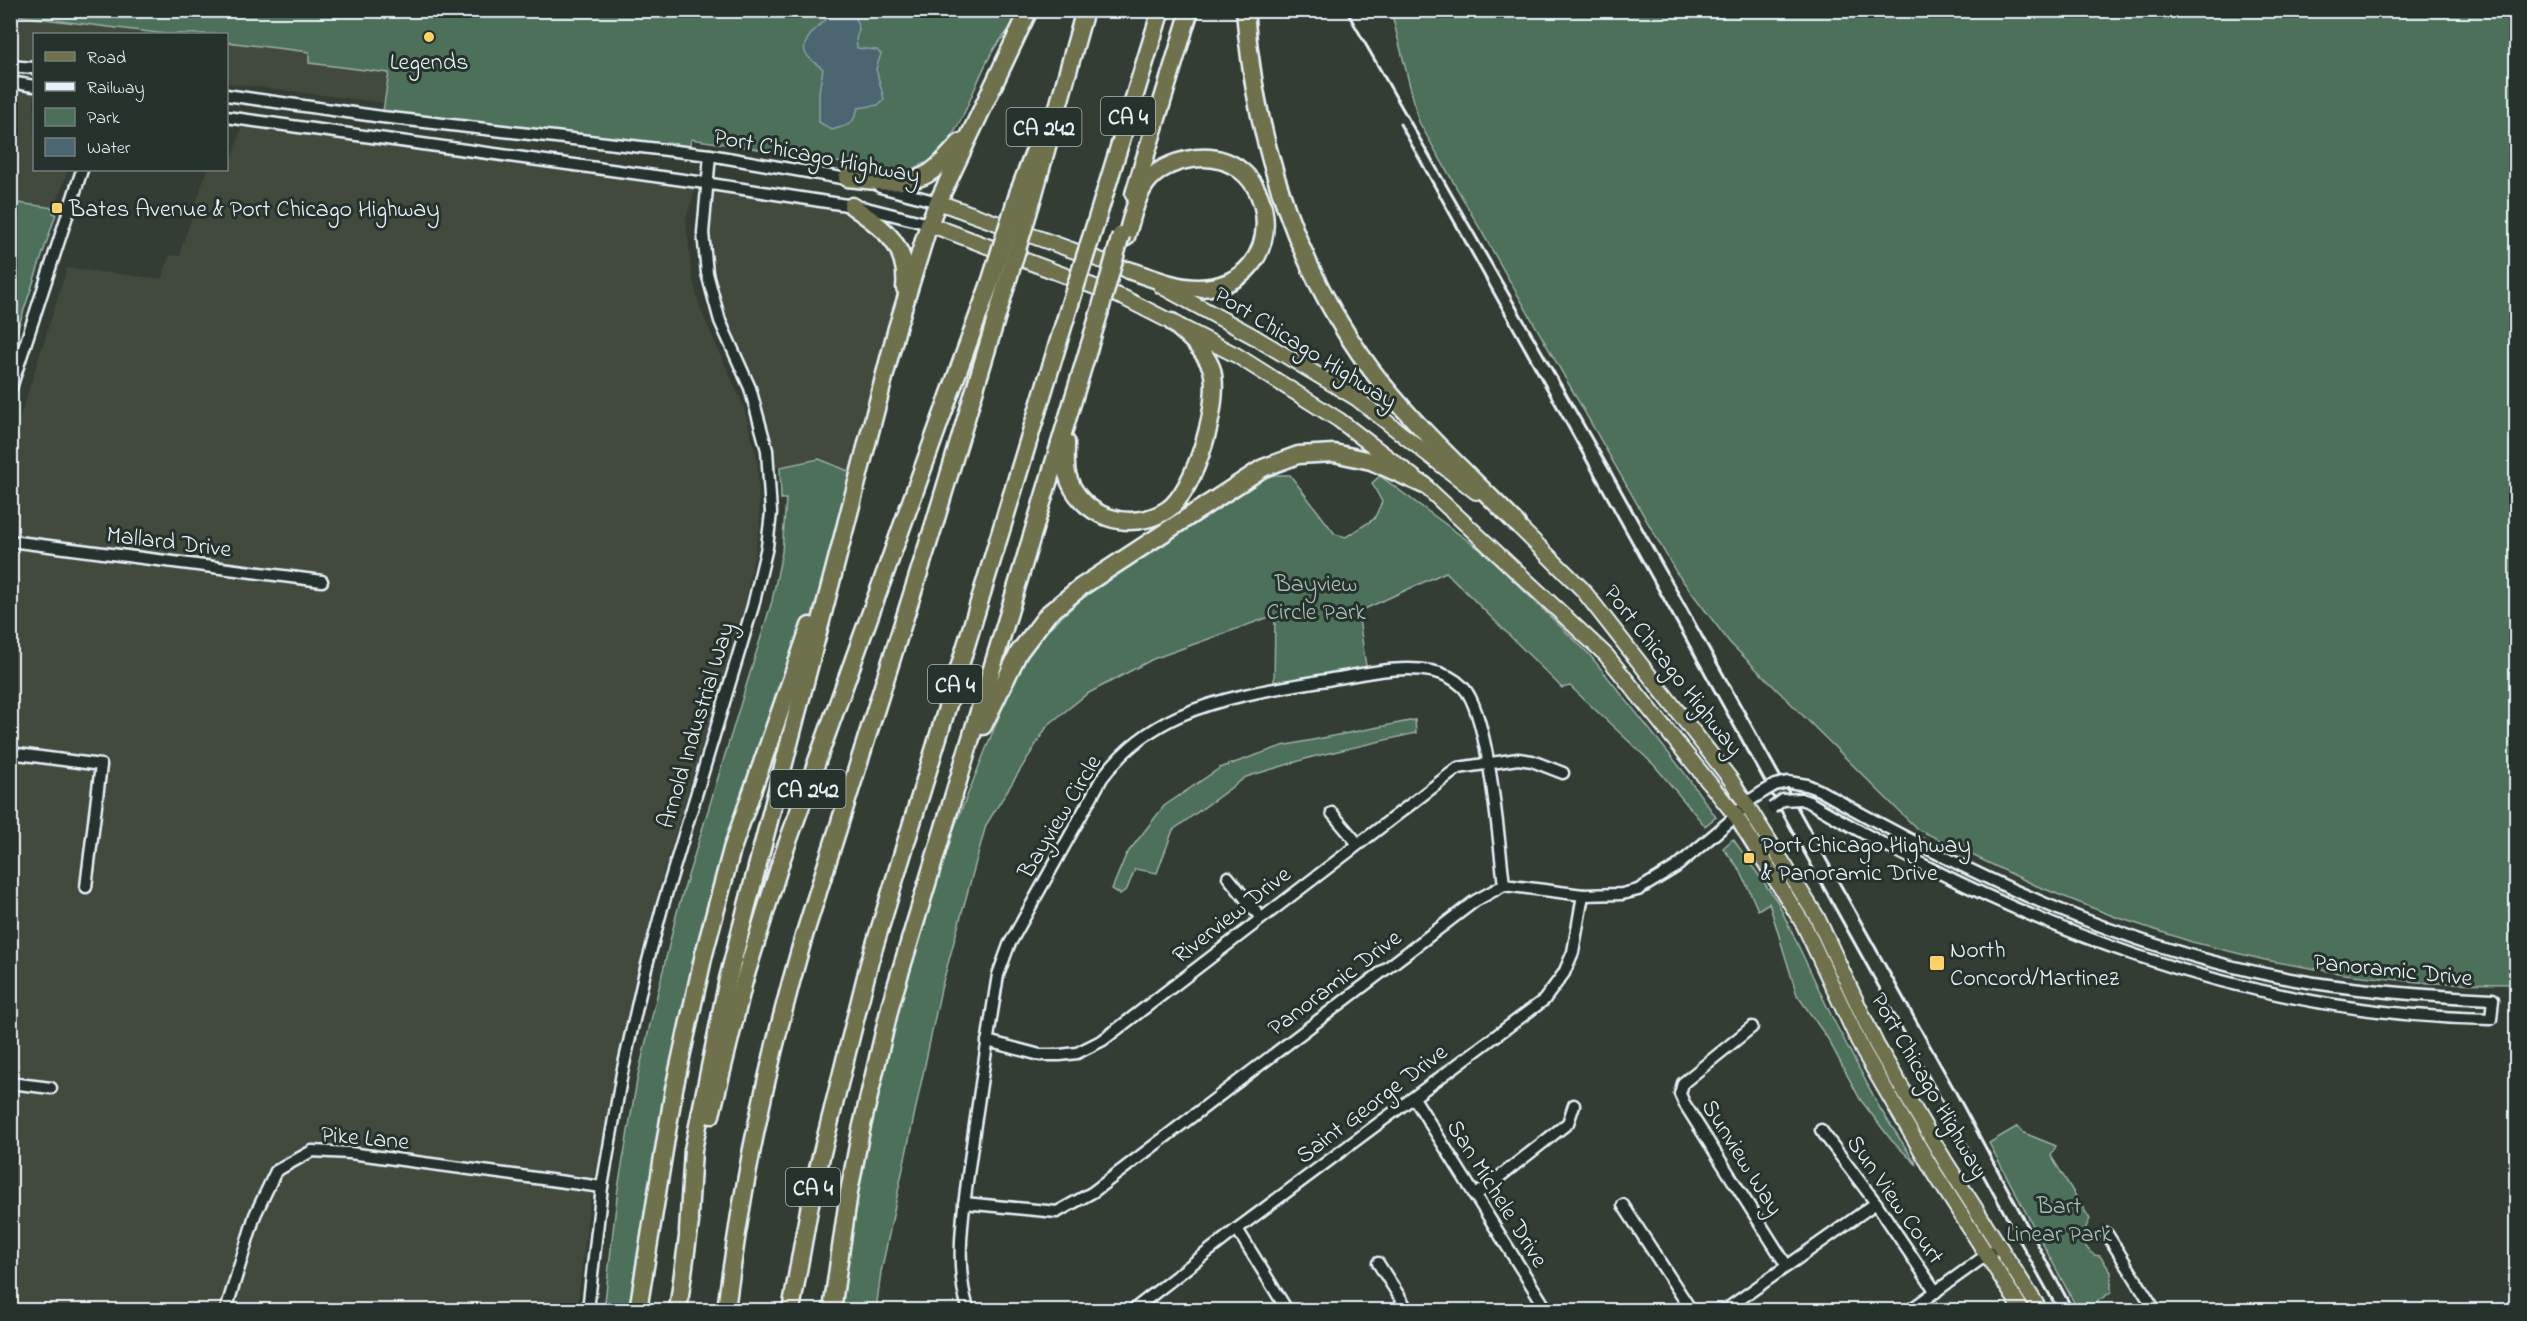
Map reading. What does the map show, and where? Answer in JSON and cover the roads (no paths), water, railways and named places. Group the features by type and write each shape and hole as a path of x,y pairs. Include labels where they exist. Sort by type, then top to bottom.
{"highway":[{"path":"688,1232 693,1150 733,959 897,328 938,202 1029,10"},
{"name":"CA 242","path":"678,1311 688,1232 712,1106 762,919 998,286 1085,10"},
{"name":"CA 4","path":"791,1311 820,1159 869,964 1161,10"},
{"path":"832,1311 849,1192 875,1064 933,862 1099,314 1121,269 1124,236 1190,10"},
{"path":"1245,10 1253,85 1271,158 1293,226 1324,291 1362,356 1385,386 1517,524"},
{"path":"847,178 888,181 918,178 941,162 970,132"},
{"path":"1121,269 1196,288 1226,284 1254,262 1263,245 1266,229 1265,213 1254,183 1243,172 1230,164 1217,160 1188,159 1161,169 1146,183 1124,236"},
{"path":"852,206 883,228 895,241 904,269 905,285 897,328"},
{"path":"726,1311 753,1140 784,1003 934,525 998,286"},
{"path":"1074,397 1065,458 1067,474 1082,501 1093,511 1120,521 1136,522 1152,518 1168,510 1180,498 1189,482 1214,397 1211,367 1193,340 1172,322"},
{"path":"933,862 974,745 1007,673 1033,632 1064,600 1241,481 1263,468 1289,458 1317,453 1353,456 1385,467 1424,485"},
{"path":"638,1311 669,1112 704,954 732,849 757,774 781,715 852,497"}],"main road":[{"name":"Port Chicago Highway","path":"938,202 1121,269 1181,295 1253,336 1356,398 1517,524 1582,589 1731,780 1817,917 1876,1044 1945,1161 2040,1311"},
{"name":"Port Chicago Highway","path":"929,224 1124,298 1236,355 1340,420 1424,485 1606,655 1736,816 1804,925 1863,1051 1932,1169 2022,1311"}],"street":[{"path":"10,66 33,68"},
{"path":"10,82 33,86"},
{"name":"Port Chicago Highway","path":"228,95 382,117 710,156 847,178 938,202"},
{"name":"Port Chicago Highway","path":"228,117 707,183 852,206 929,224"},
{"name":"Arnold Industrial Way","path":"588,1311 602,1187 622,1073 644,975 750,617 767,547 771,513 768,450 750,388 720,321 707,273 703,233 710,156"},
{"path":"10,391 82,171"},
{"name":"Mallard Drive","path":"10,541 322,581"},
{"name":"Bayview Circle","path":"969,1311 961,1269 964,1203 998,975 1009,945 1102,778 1115,760 1137,740 1177,717 1229,698 1367,673 1430,670 1442,673 1464,688 1476,707 1488,764 1504,885"},
{"path":"10,753 101,765 86,887"},
{"name":"Riverview Drive","path":"987,1041 1040,1055 1077,1053 1103,1040 1458,768 1518,759 1532,761 1563,773"},
{"name":"Panoramic Drive","path":"1736,816 1749,809 1763,792 1775,785 1788,782 1807,785 1982,877 2136,939 2213,962 2289,979 2420,995 2493,999 2491,1019 2406,1016 2324,1005 2249,989 2169,966 2051,924 2008,906 1900,854 1809,802 1800,799 1783,800 1772,808 1749,809"},
{"path":"1332,813 1358,844"},
{"path":"1504,885 1583,895 1622,894 1652,884 1676,867 1736,816"},
{"path":"1228,877 1261,918"},
{"name":"Panoramic Drive","path":"964,1203 1057,1212 1093,1192 1475,901 1504,885"},
{"name":"Saint George Drive","path":"1133,1311 1237,1229 1544,1000 1564,973 1572,952 1583,895"},
{"name":"Sunview Way","path":"1752,1027 1683,1083 1680,1094 1787,1266"},
{"path":"10,1083 51,1088"},
{"name":"San Michele Drive","path":"1414,1098 1547,1311"},
{"path":"1475,1196 1568,1123 1574,1105"},
{"name":"Sun View Court","path":"1821,1130 1876,1203 1936,1292"},
{"name":"Pike Lane","path":"226,1311 255,1215 272,1178 276,1171 284,1165 312,1151 350,1153 602,1187"},
{"path":"1725,1311 1876,1203"},
{"path":"1623,1205 1691,1311"},
{"path":"1237,1229 1287,1311"},
{"path":"2107,1234 2155,1311"},
{"path":"1910,1311 1999,1247"},
{"path":"1378,1263 1408,1311"}],"water":[{"path":"837,11 847,11 855,17 859,29 856,39 857,48 877,50 881,54 876,69 884,99 878,105 858,108 849,124 832,130 819,122 819,91 823,69 809,57 805,52 805,47 806,41 815,29"}],"railway":[{"path":"1346,10 1612,474 1953,1087 2073,1310"},
{"path":"1400,124 2058,1310"}],"place":[{"name":"Legends","path":"429,37"},
{"name":"Bates Avenue & Port Chicago Highway","path":"57,208"},
{"name":"Port Chicago Highway & Panoramic Drive","path":"1749,858"},
{"name":"North Concord/Martinez","path":"1937,963"}],"park label":[{"name":"Bayview Circle Park","path":"1316,597"},
{"name":"Bart Linear Park","path":"2059,1219"}]}
